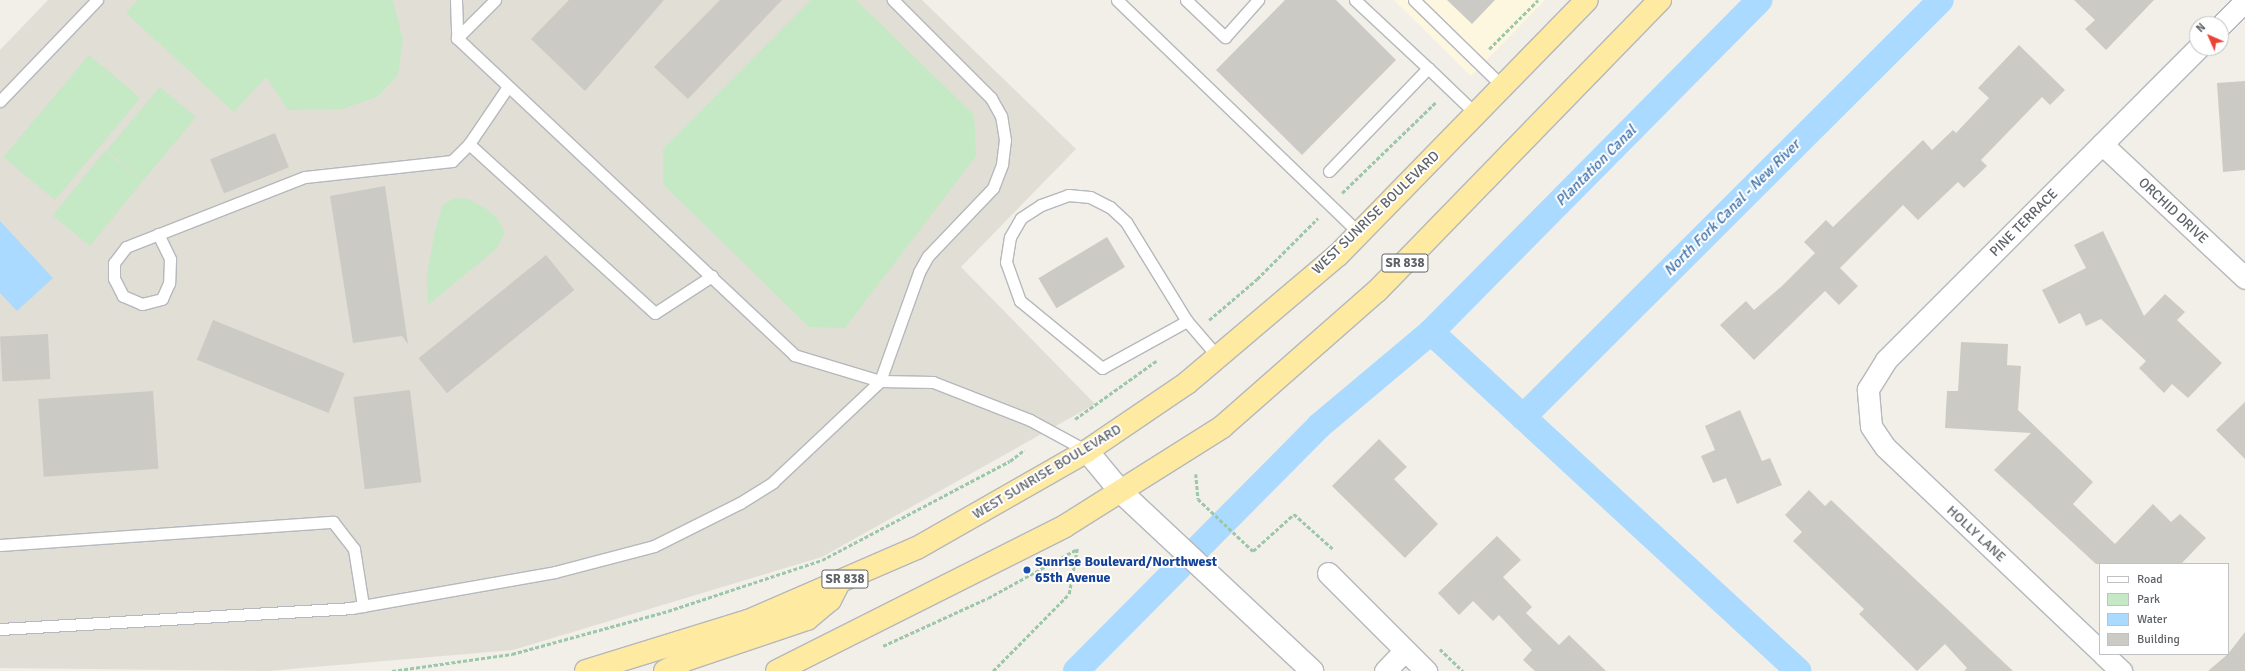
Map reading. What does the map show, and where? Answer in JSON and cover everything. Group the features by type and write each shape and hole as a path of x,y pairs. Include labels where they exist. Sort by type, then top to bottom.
{"highway":[{"name":"WEST SUNRISE BOULEVARD","path":"586,671 748,621 917,548 1087,451 1187,383 1359,233 1587,0"},
{"name":"SR 838","path":"777,671 1065,526 1222,427 1377,292 1660,0"},
{"path":"665,671 685,660 807,619 830,600 839,582"}],"street":[{"path":"2229,17 2245,1"},
{"name":"PINE TERRACE","path":"1868,407 1872,380 1886,360 2190,56"},
{"name":"ORCHID DRIVE","path":"2102,144 2245,278"},
{"name":"HOLLY LANE","path":"1868,407 1871,426 1885,447 2099,650"},
{"path":"1087,451 1121,492 1312,671"},
{"path":"1328,573 1426,671"},
{"path":"1385,671 1404,650"},
{"path":"2104,655 2121,671"}],"lane":[{"path":"0,101 97,0"},
{"path":"456,0 457,38 507,88 712,276 794,355 880,381 933,382 1030,420 1087,451"},
{"path":"457,38 495,0"},
{"path":"0,629 363,606 555,572 654,546 740,503 773,482 880,381 919,272 928,256 993,188 1005,140 1001,116 991,98 893,0"},
{"path":"1117,0 1359,233"},
{"path":"1186,0 1225,37 1258,0"},
{"path":"1355,0 1476,114"},
{"path":"1414,0 1502,86"},
{"path":"1329,171 1428,68"},
{"path":"158,234 170,259 169,283 162,299 142,304 123,296 114,278 114,263 126,247 158,234 305,177 452,161 469,144 507,88"},
{"path":"469,144 655,312 712,276"},
{"path":"1187,321 1102,368 1020,300 1006,262 1010,237 1021,218 1041,205 1068,195 1090,197 1126,222 1187,321 1218,357"},
{"path":"0,545 333,522 354,549 363,606"}],"path":[{"path":"392,671 512,654 668,611 822,560 1010,461 1024,450"},
{"path":"1196,474 1198,498 1248,547"},
{"path":"881,648 988,598 1078,549 1070,594 993,671"}],"shaded area":[{"path":"48,0 922,0 1076,149 961,267 1095,404 822,557 513,650 268,671 0,668 0,50"},
{"path":"1394,0 1545,0 1471,76"}],"green space":[{"path":"138,0 393,0 403,40 398,75 377,97 342,109 288,110 266,77 234,112 126,13"},
{"path":"811,0 856,0 974,115 976,156 845,328 809,327 663,184 663,149"},
{"path":"89,55 140,98 55,200 4,157"},
{"path":"160,87 196,117 143,181 107,151"},
{"path":"105,151 142,181 90,246 53,216"},
{"path":"454,198 468,199 485,208 496,217 505,233 496,249 428,305 427,275 435,231 442,206"}],"water":[{"path":"0,221 53,278 17,311 0,293"}],"building":[{"path":"569,0 664,0 585,91 531,39"},
{"path":"720,0 782,0 688,99 654,67"},
{"path":"1285,0 1336,0 1396,60 1302,155 1216,70"},
{"path":"1447,0 1495,0 1472,24"},
{"path":"2074,0 2154,0 2106,50 2085,29 2095,20"},
{"path":"2019,45 2065,90 2050,105 2042,97 1981,160 1987,166 1964,188 1958,182 1918,220 1903,205 1840,268 1858,286 1839,305 1825,291 1754,360 1720,325 1746,301 1754,310 1782,286 1815,253 1804,242 1826,220 1833,227 1923,140 1932,150 1953,130 1956,133 1989,98 1978,88"},
{"path":"2245,81 2245,170 2223,172 2217,83"},
{"path":"275,133 289,167 224,194 210,159"},
{"path":"385,186 408,344 402,336 353,343 330,196"},
{"path":"2103,231 2144,316 2165,294 2185,312 2177,320 2222,363 2188,398 2172,384 2164,393 2139,368 2146,361 2101,319 2086,326 2080,313 2059,324 2042,290 2086,268 2074,245"},
{"path":"1107,237 1125,267 1056,308 1038,278"},
{"path":"546,255 574,290 447,393 419,358"},
{"path":"213,320 345,373 329,413 197,360"},
{"path":"48,334 50,379 2,381 0,337"},
{"path":"1961,342 2008,344 2007,365 2021,366 2018,410 2093,482 2073,504 2115,544 2153,504 2171,522 2180,514 2206,538 2182,563 2096,564 1994,470 2031,433 1945,428 1947,391 1958,391"},
{"path":"410,390 421,482 365,489 353,397"},
{"path":"153,391 158,469 44,477 38,399"},
{"path":"2245,402 2245,459 2216,430"},
{"path":"1740,410 1762,461 1770,458 1782,485 1737,504 1726,478 1713,483 1701,456 1715,450 1705,426"},
{"path":"1379,439 1407,467 1394,479 1438,524 1405,558 1332,486"},
{"path":"1809,490 1825,506 1831,500 2013,671 1964,671 1967,668 1945,644 1917,671 1859,614 1864,609 1793,541 1802,532 1785,515"},
{"path":"1497,536 1521,560 1503,577 1532,607 1526,613 1559,645 1569,635 1606,671 1535,671 1523,660 1532,650 1499,615 1493,621 1473,601 1459,615 1438,593"},
{"path":"2245,632 2245,671 2208,671 2227,655 2229,655 2229,653"}],"waterway":[{"name":"Plantation Canal","path":"1076,671 1319,426 1431,332 1760,0"},
{"name":"North Fork Canal - New River","path":"1523,417 1941,0"},
{"path":"1431,332 1798,671"}],"place":[{"name":"Sunrise Boulevard/Northwest 65th Avenue","path":"1027,570"}]}
